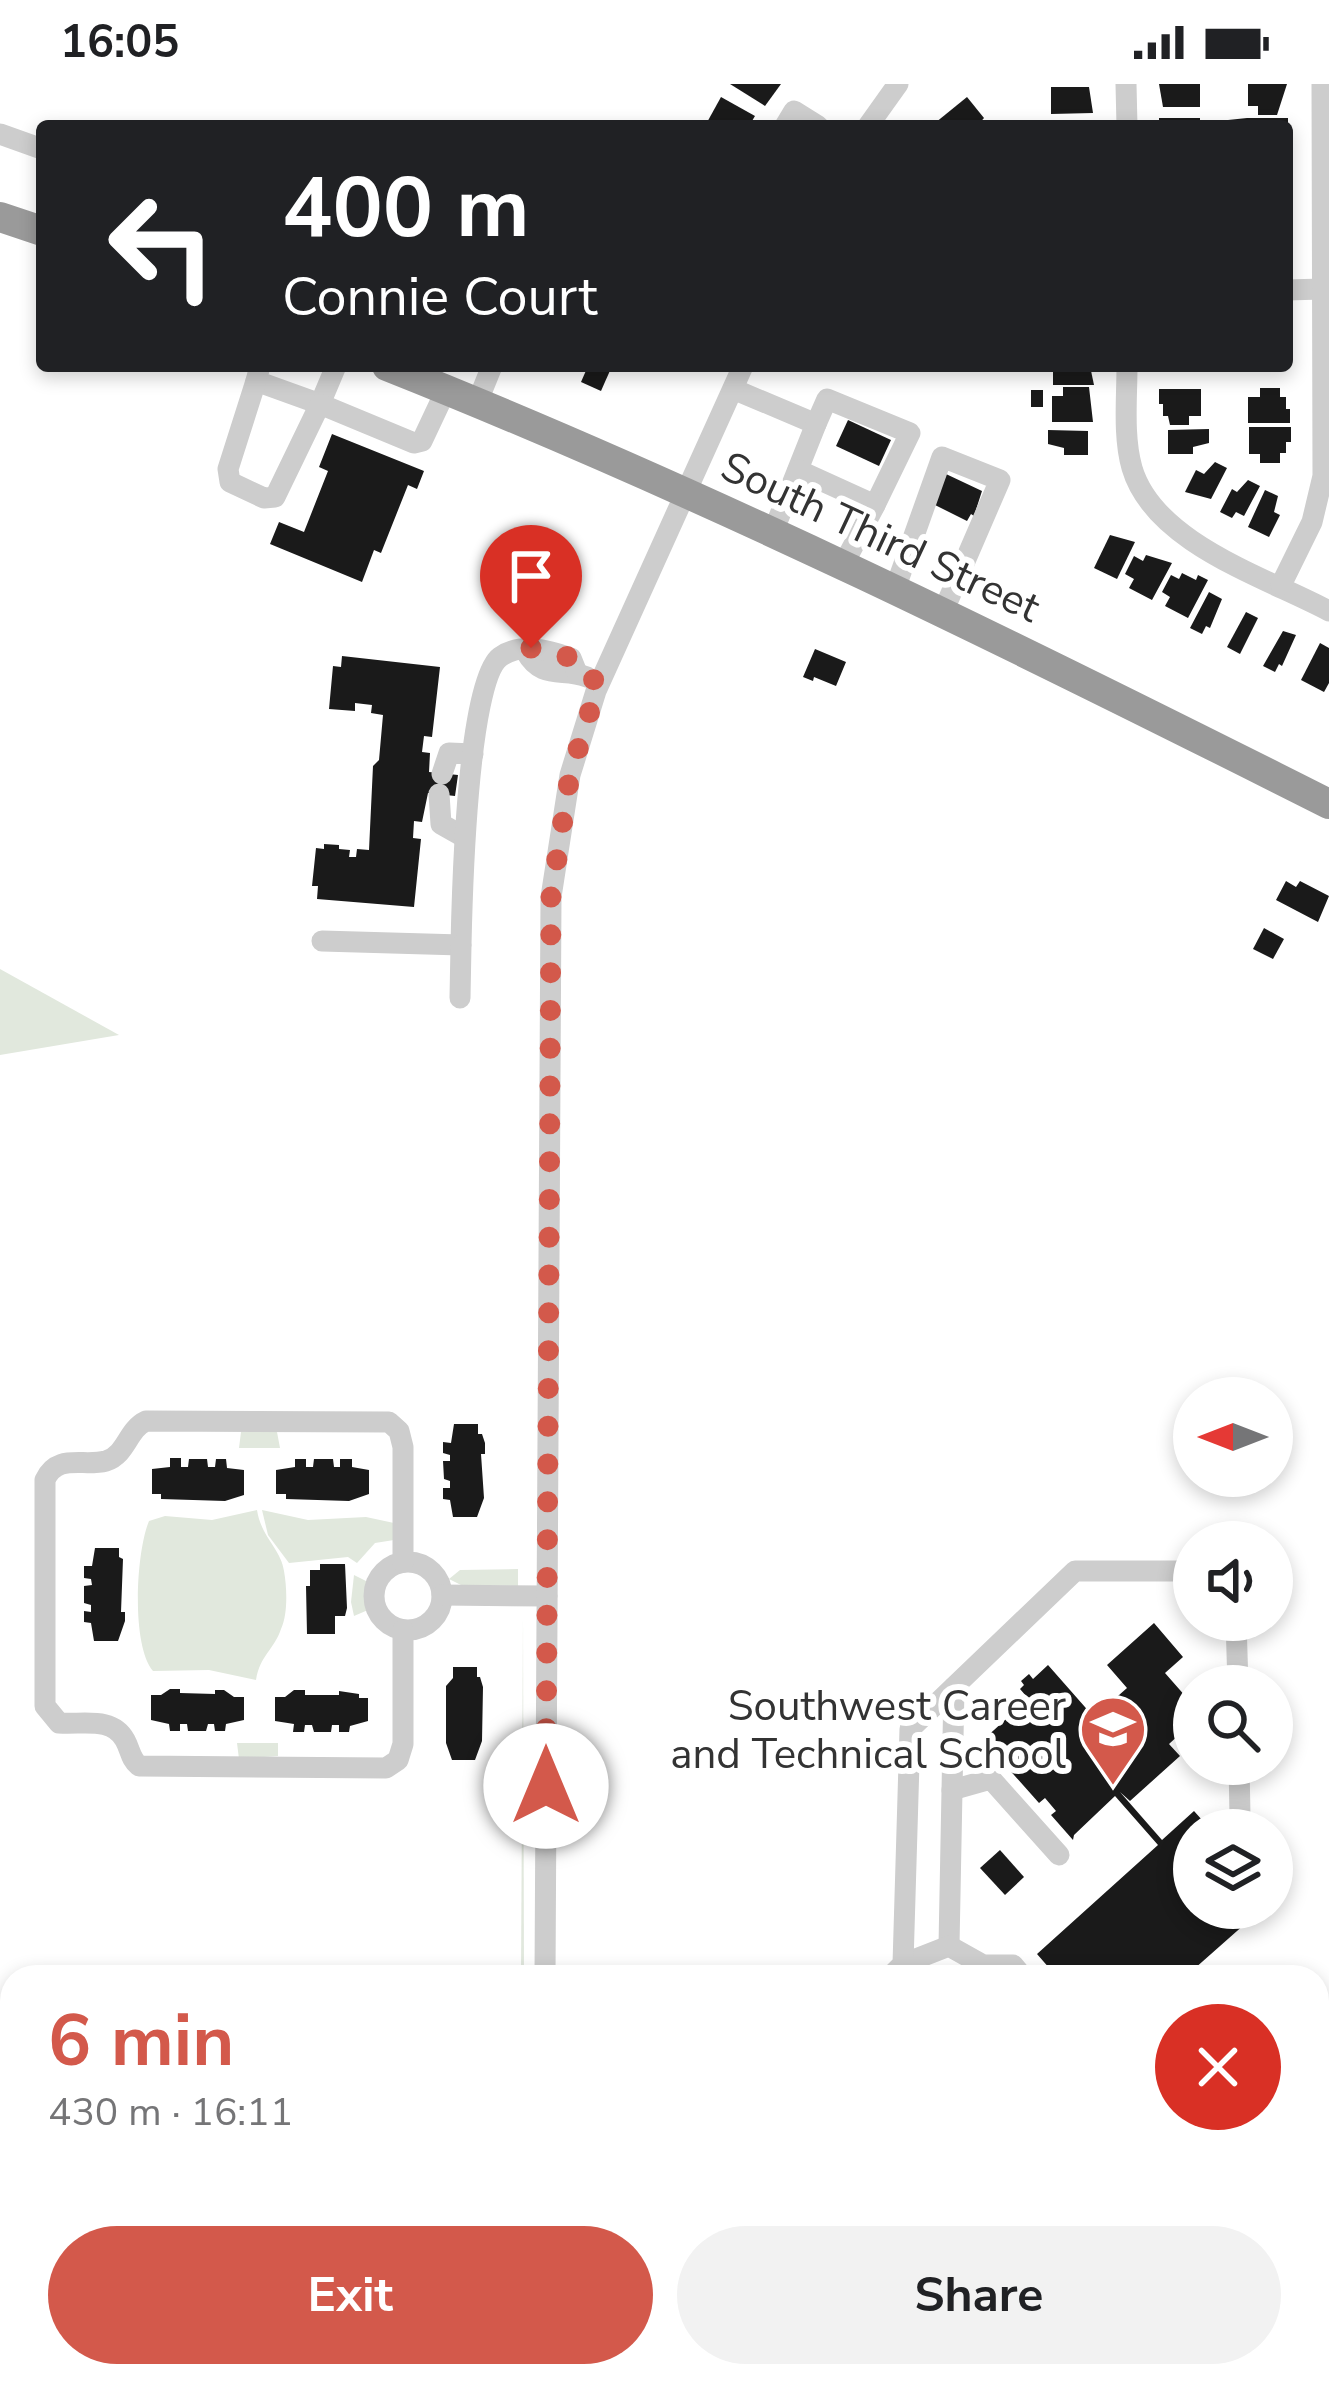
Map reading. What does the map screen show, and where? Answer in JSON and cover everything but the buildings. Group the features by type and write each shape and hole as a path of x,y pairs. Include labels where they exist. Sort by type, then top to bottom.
{"highway":[{"path":"0,217 36,229"},
{"name":"South Third Street","path":"402,372 686,491 944,612 1329,804"}],"street":[{"path":"872,120 898,84"},
{"path":"1126,84 1126,120"},
{"path":"1281,586 1312,522 1322,486 1326,212 1322,84"},
{"path":"0,134 36,147"},
{"path":"1293,290 1322,289"},
{"path":"333,372 320,404 275,497 242,491 230,482 229,469 258,374 320,404 414,443 422,441 446,389"},
{"path":"477,403 490,372"},
{"path":"545,1965 551,897 570,775 599,682 740,372"},
{"path":"1127,372 1128,448 1139,488 1181,535 1329,611"},
{"path":"733,389 816,424"},
{"path":"773,532 827,399 910,433 843,565"},
{"path":"895,589 942,458 1000,480 944,612"},
{"path":"798,470 875,505"},
{"path":"460,998 464,836 473,754 492,667 505,654 526,652 547,672 578,673 599,682"},
{"path":"464,836 441,824 441,784 449,753 473,754"},
{"path":"322,941 460,945"},
{"path":"403,1562 403,1447 399,1431 389,1422 146,1421 135,1426 115,1456 101,1462 64,1463 51,1469 45,1480 45,1706 59,1723 112,1726 139,1766 386,1768 398,1760 403,1744 403,1630"},
{"path":"403,1562 429,1569 442,1595 430,1622 403,1630 383,1618 374,1598 384,1572 403,1562"},
{"path":"897,1965 910,1729 1075,1570 1173,1571"},
{"path":"442,1595 547,1596"},
{"path":"949,1946 954,1687"},
{"path":"952,1790 992,1779 1059,1855"},
{"path":"909,1965 949,1946"},
{"path":"949,1946 972,1965"}],"shaded area":[{"path":"0,969 119,1035 0,1055"},
{"path":"241,1432 277,1432 280,1448 239,1448"},
{"path":"257,1510 282,1563 286,1601 281,1629 256,1680 209,1670 153,1671 141,1641 138,1598 149,1521 165,1516 212,1520"},
{"path":"262,1510 308,1520 366,1517 394,1523 394,1540 375,1543 357,1563 348,1557 289,1563 268,1535"},
{"path":"518,1569 518,1586 461,1585 449,1579 460,1570"},
{"path":"354,1575 368,1582 368,1610 354,1616 351,1602"},
{"path":"523,1616 524,1965 521,1965"},
{"path":"237,1743 278,1743 278,1756 239,1759"}],"place":[{"name":"Southwest Career and Technical School","path":"1113,1788"}],"route":[{"path":"531,648 542,647 571,658 578,673 599,682 570,775 551,897 546,1786"}]}
